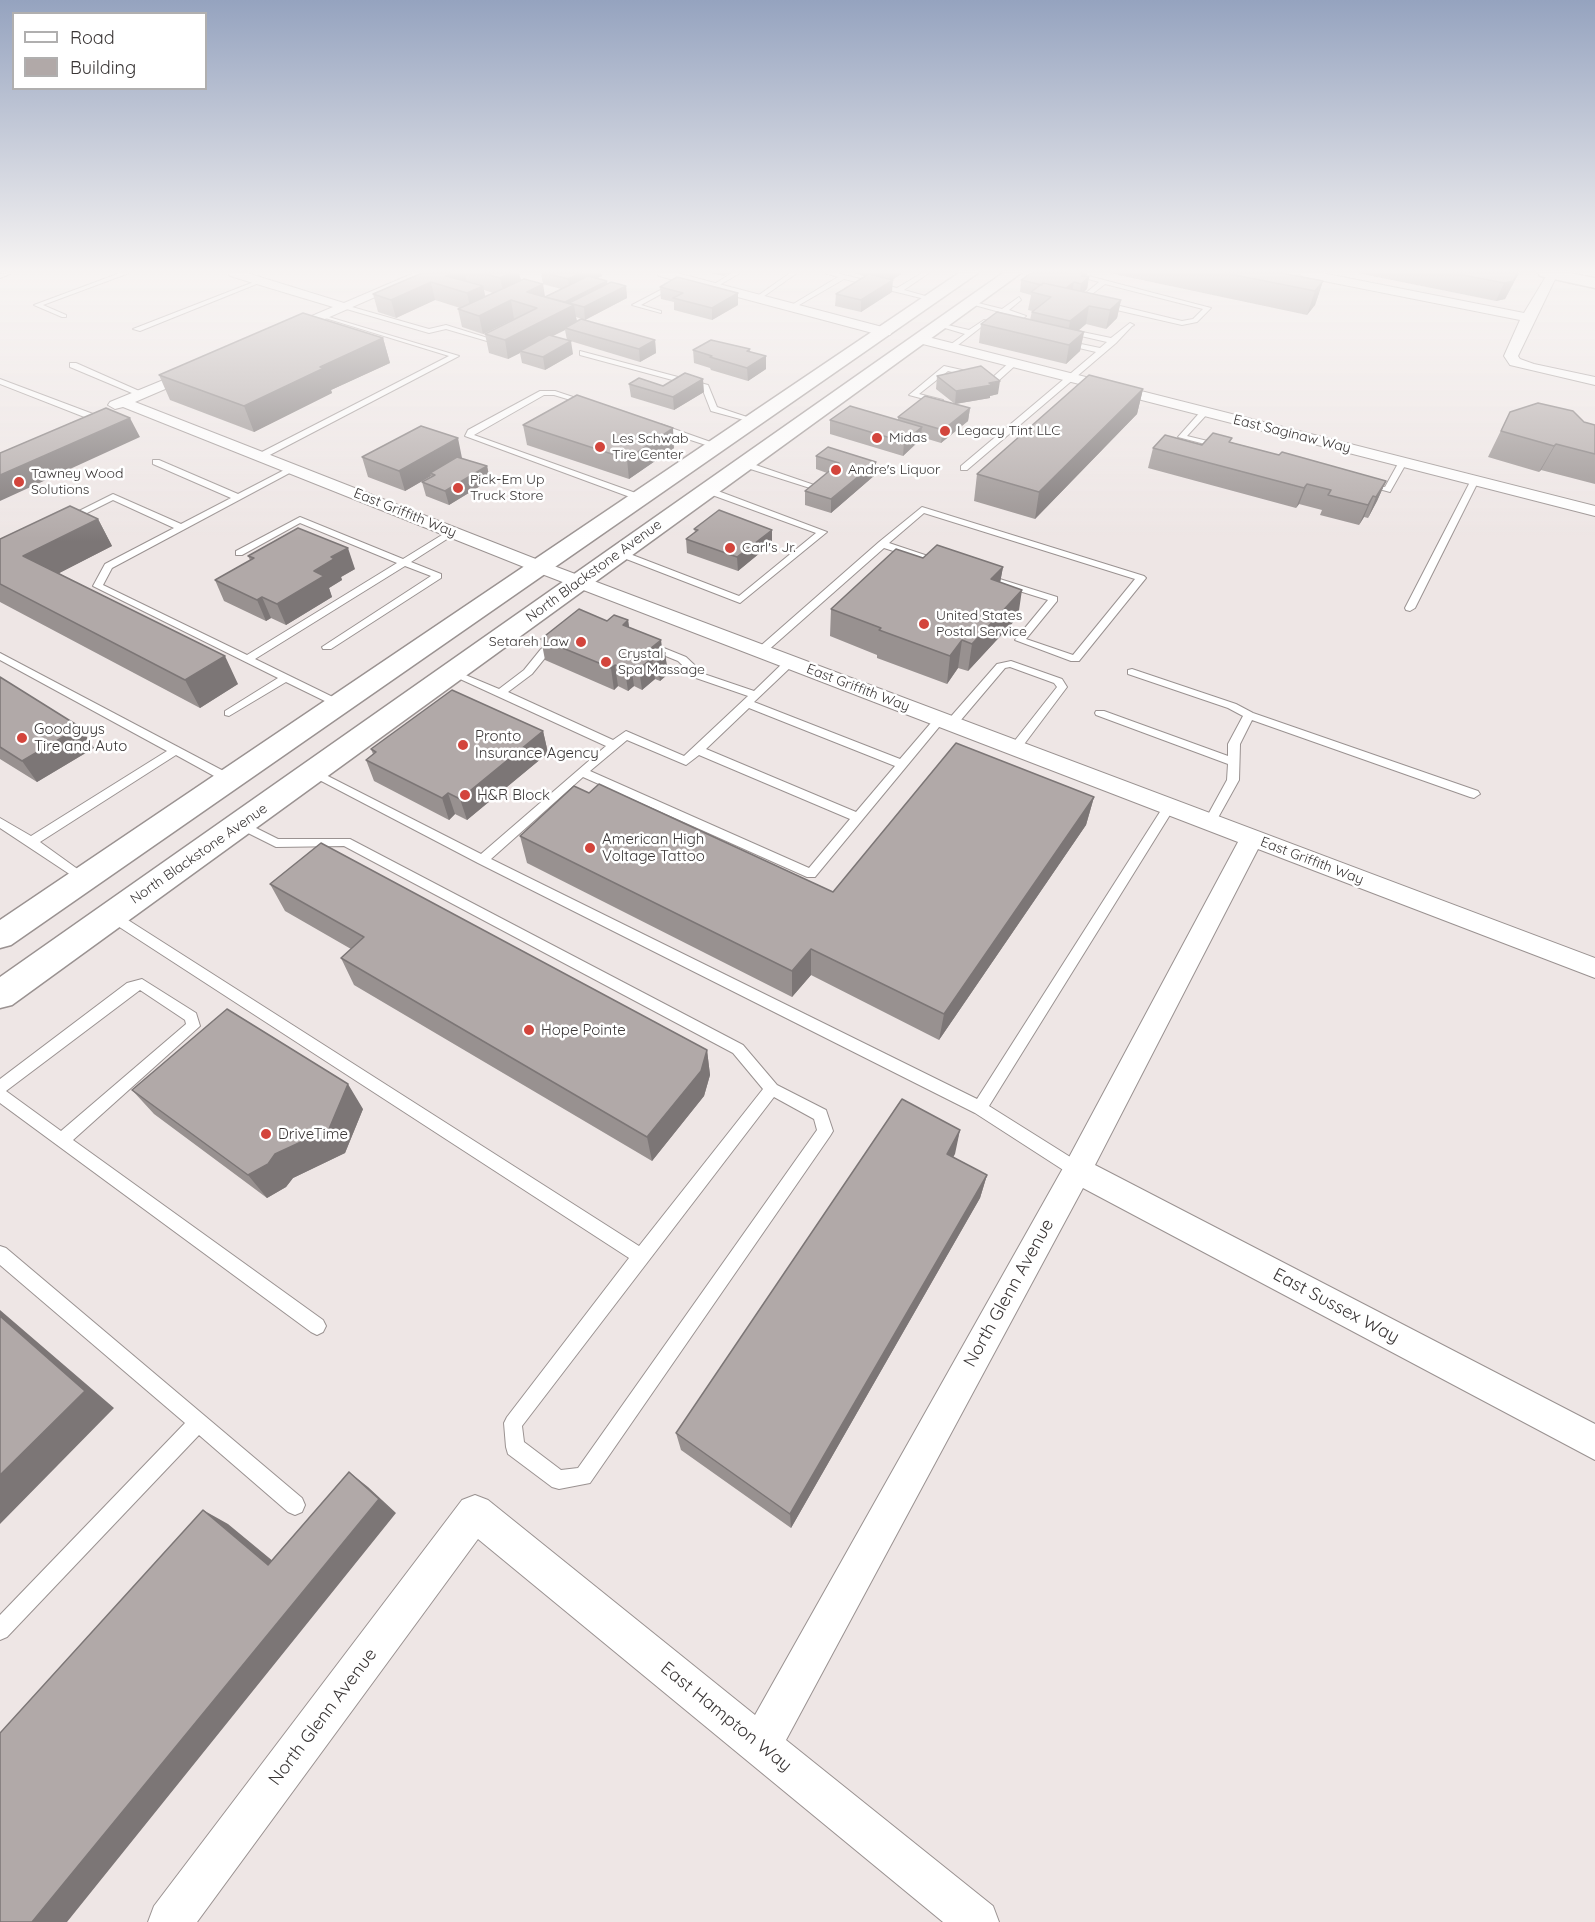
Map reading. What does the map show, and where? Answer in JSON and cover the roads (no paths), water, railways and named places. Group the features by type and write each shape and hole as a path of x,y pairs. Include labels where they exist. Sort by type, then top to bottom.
{"main road":[{"path":"0,936 840,363"},
{"path":"844,393 851,373 864,363"},
{"name":"North Blackstone Avenue","path":"0,995 887,363"}],"street":[{"name":"East Saginaw Way","path":"1014,363 1595,511"},
{"path":"1518,363 1595,381"},
{"path":"70,425 206,366"},
{"name":"East Griffith Way","path":"123,402 579,582 1595,968"},
{"name":"North Glenn Avenue","path":"761,1745 1077,1170 1252,838"},
{"name":"East Sussex Way","path":"1077,1170 1595,1443"},
{"name":"North Glenn Avenue","path":"170,1922 475,1513"},
{"name":"East Hampton Way","path":"475,1513 977,1922"}],"lane":[{"path":"261,456 442,363"},
{"path":"618,363 705,387 714,409 755,421"},
{"path":"945,404 914,395 947,368 994,380 1014,363"},
{"path":"964,468 1088,363"},
{"path":"73,365 142,394"},
{"path":"0,381 90,416"},
{"path":"598,407 555,393 543,393 471,432 469,436 471,439 641,498"},
{"path":"1205,412 1182,437 1228,449"},
{"path":"652,425 718,446"},
{"path":"156,462 239,498"},
{"path":"1353,481 1387,490 1403,462"},
{"path":"744,464 813,486"},
{"path":"293,469 108,566 98,586 339,704"},
{"path":"1410,608 1475,480"},
{"path":"619,553 740,600 822,532 707,490"},
{"path":"62,522 113,497 182,528"},
{"path":"760,651 922,510 1141,578 1075,659 1020,640 1054,599 974,573"},
{"path":"239,553 300,520 438,576 327,647"},
{"path":"248,659 453,532"},
{"path":"882,544 951,566"},
{"path":"500,693 528,672 545,651 563,636"},
{"path":"630,638 682,659 700,676 902,764"},
{"path":"0,656 229,779"},
{"path":"482,860 626,735 687,761 790,662"},
{"path":"582,772 811,874 902,764 1001,666 1011,664 1058,681 1062,687 1015,748"},
{"path":"1132,672 1474,794"},
{"path":"452,673 613,746"},
{"path":"229,713 286,678"},
{"path":"1100,713 1234,762"},
{"path":"1210,822 1233,780 1233,744 1249,715"},
{"path":"698,750 858,817"},
{"path":"31,842 175,751"},
{"path":"312,773 980,1108 1077,1170"},
{"path":"980,1108 1169,807"},
{"path":"0,822 84,878"},
{"path":"240,824 276,843 346,842 738,1049 772,1089 821,1115 825,1131 583,1476 559,1480 515,1447 513,1423 772,1089"},
{"path":"112,916 641,1256"},
{"path":"0,1087 132,987 142,984 191,1017 193,1026 62,1140"},
{"path":"0,1095 317,1326"},
{"path":"0,1254 295,1505"},
{"path":"0,1630 198,1423"}],"place":[{"name":"Legacy Tint LLC","path":"945,431"},
{"name":"Midas","path":"877,438"},
{"name":"Les Schwab Tire Center","path":"600,447"},
{"name":"Andre's Liquor","path":"836,470"},
{"name":"Tawney Wood Solutions","path":"19,482"},
{"name":"Pick-Em Up Truck Store","path":"458,488"},
{"name":"Carl's Jr.","path":"730,548"},
{"name":"United States Postal Service","path":"924,624"},
{"name":"Setareh Law","path":"581,642"},
{"name":"Crystal Spa Massage","path":"606,662"},
{"name":"Goodguys Tire and Auto","path":"22,738"},
{"name":"Pronto Insurance Agency","path":"463,745"},
{"name":"H&R Block","path":"465,795"},
{"name":"American High Voltage Tattoo","path":"590,848"},
{"name":"Hope Pointe","path":"529,1030"},
{"name":"DriveTime","path":"266,1134"}]}
